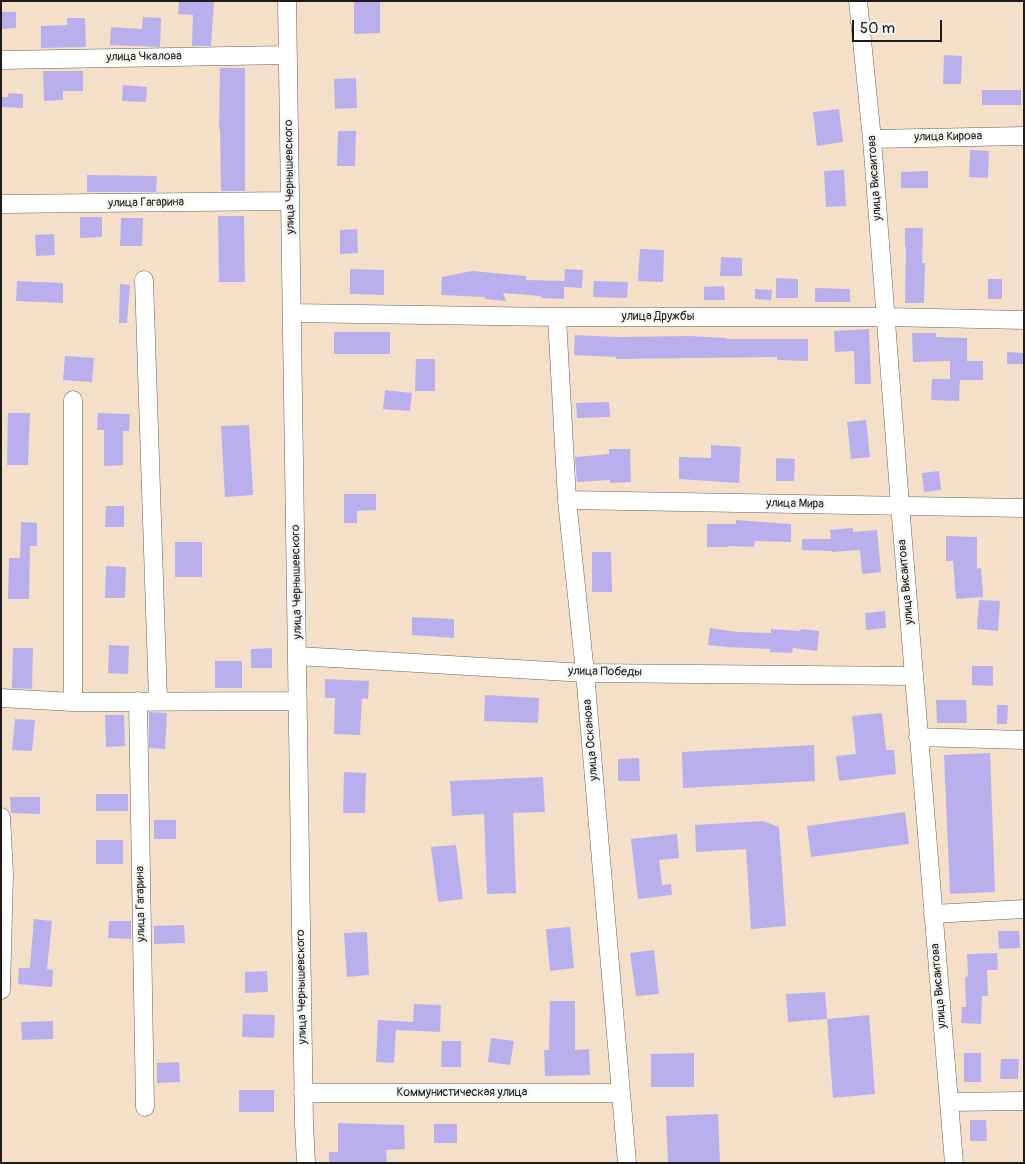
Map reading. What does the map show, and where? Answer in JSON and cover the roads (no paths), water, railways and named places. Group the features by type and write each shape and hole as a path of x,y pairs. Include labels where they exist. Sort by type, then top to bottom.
{"street":[{"name":"улица Чернышевского","path":"287,1 303,1093 306,1163"},
{"name":"улица Висаитова","path":"858,1 872,139 913,676 954,1163"},
{"name":"улица Чкалова","path":"1,60 288,55"},
{"name":"улица Кирова","path":"872,139 1024,136"},
{"name":"улица Гагарина","path":"1,204 290,201"},
{"path":"144,280 158,700"},
{"name":"улица Дружбы","path":"292,313 557,317 886,317 1024,320"},
{"name":"улица Осканова","path":"557,317 567,500 586,673 628,1163"},
{"path":"73,400 73,702"},
{"name":"улица Мира","path":"567,500 1024,508"},
{"name":"улица Победы","path":"298,656 586,673 913,676"},
{"path":"1,698 73,702 138,700 298,701"},
{"name":"улица Гагарина","path":"138,700 145,1107"},
{"path":"918,737 1024,740"},
{"path":"1,817 4,874 1,990"},
{"path":"933,914 1024,909"},
{"name":"Коммунистическая улица","path":"303,1093 621,1093"},
{"path":"949,1102 1024,1101"}]}
